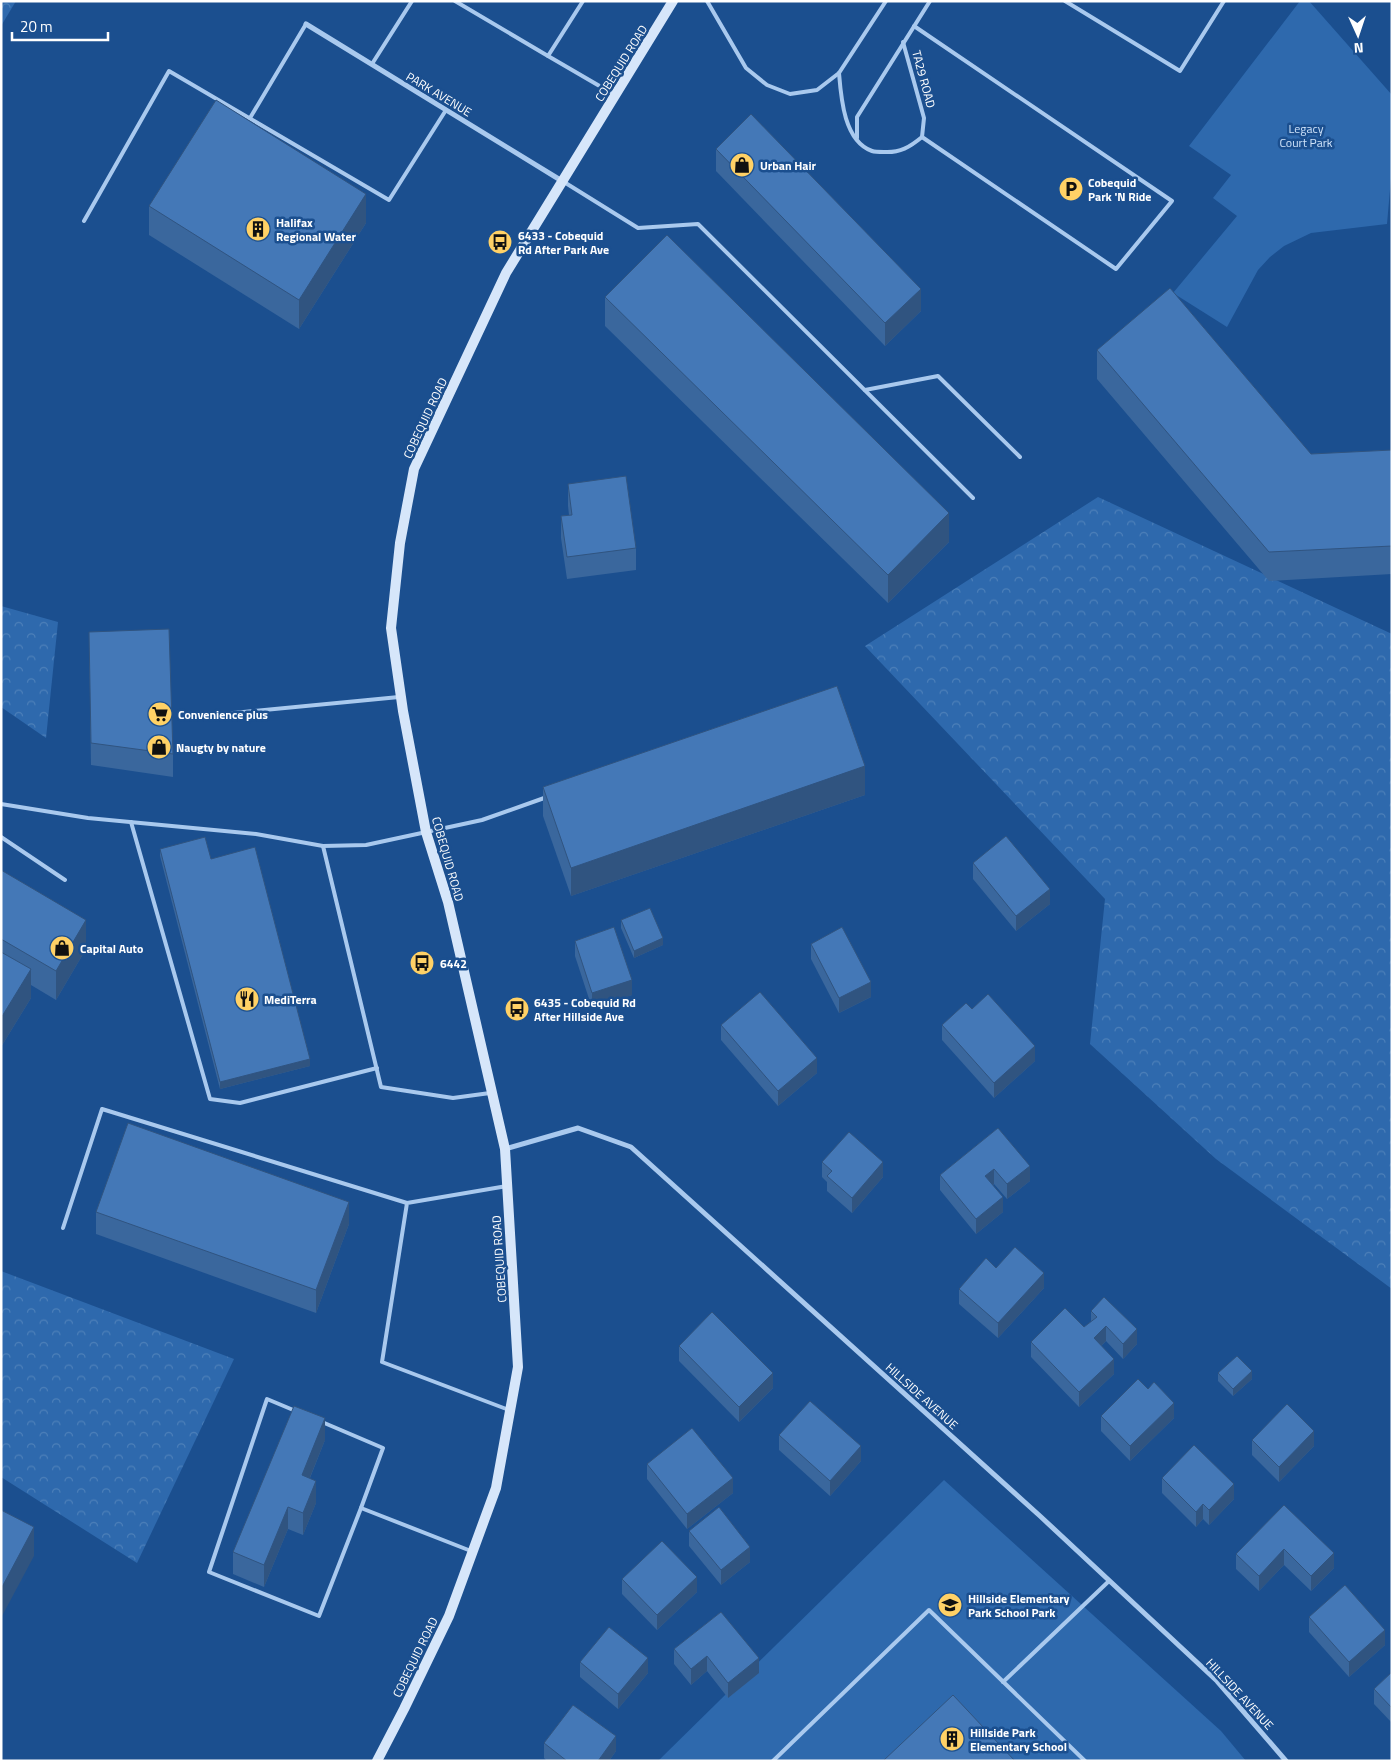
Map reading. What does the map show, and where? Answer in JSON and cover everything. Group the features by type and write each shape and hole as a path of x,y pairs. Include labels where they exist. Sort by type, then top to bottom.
{"main road":[{"name":"COBEQUID ROAD","path":"376,1761 404,1709 449,1616 473,1552 496,1488 518,1367 505,1149 448,902 426,832 401,697 391,628 400,543 414,469 506,273 673,1"}],"street":[{"name":"PARK AVENUE","path":"306,24 562,181"},
{"name":"HILLSIDE AVENUE","path":"505,1149 578,1128 631,1147 1217,1681 1283,1760"}],"lane":[{"path":"372,64 412,1"},
{"path":"455,1 615,95"},
{"path":"548,56 582,1"},
{"path":"707,1 746,68 767,85 790,94 817,90 839,73 886,1"},
{"name":"TA29 ROAD","path":"857,140 858,117 930,1"},
{"path":"1065,1 1180,71 1224,1"},
{"path":"250,118 306,24"},
{"path":"839,73 841,98 847,122 857,140 872,151 891,152 908,148 922,137 1116,269 1172,201 914,26"},
{"name":"TA29 ROAD","path":"904,42 924,118 922,137"},
{"path":"84,221 169,71 389,200 446,110"},
{"path":"562,181 638,228 698,224 973,498"},
{"path":"865,390 938,376 1020,457"},
{"path":"223,714 401,697"},
{"path":"1,804 88,818 256,834 324,846 366,845 482,820 556,794"},
{"path":"131,822 210,1100 240,1103 376,1068"},
{"path":"1,837 66,880"},
{"path":"324,846 381,1087 453,1098 492,1093"},
{"path":"63,1228 102,1109 407,1203 507,1186"},
{"path":"407,1203 382,1362 510,1410"},
{"path":"303,1414 267,1399 209,1572 318,1616 383,1448 321,1421"},
{"path":"361,1508 473,1552"},
{"path":"1003,1682 1109,1581"},
{"path":"773,1761 929,1610 1085,1761"}],"green space":[{"path":"1,1 16,1 1,26"},
{"name":"Legacy Court Park","path":"1300,1 1309,1 1392,95 1392,167 1387,224 1311,233 1284,246 1258,270 1227,327 1173,293 1237,216 1213,198 1231,175 1189,146"},
{"path":"1098,497 1392,634 1392,1289 1216,1159 1090,1044 1105,899 865,646"},
{"path":"1,606 58,622 46,738 1,707"},
{"path":"1,1271 234,1359 137,1563 1,1477"},
{"name":"Hillside Elementary Park School Park","path":"944,1480 1221,1731 1246,1761 658,1761"}],"building":[{"name":"Halifax Regional Water","path":"216,100 366,194 299,300 149,206"},
{"path":"751,114 921,289 885,323 716,149"},
{"path":"667,235 949,513 888,575 605,297"},
{"path":"1170,288 1311,454 1392,450 1392,546 1269,552 1097,350"},
{"path":"626,476 636,548 567,557 561,516 572,515 568,484"},
{"path":"169,629 173,754 91,743 89,632"},
{"path":"837,686 865,766 571,868 543,787"},
{"path":"1006,836 1050,889 1016,916 973,863"},
{"path":"205,837 211,859 255,847 310,1059 220,1082 160,849"},
{"path":"1,870 86,920 56,971 1,939"},
{"path":"650,908 663,938 634,951 621,920"},
{"path":"614,927 632,980 592,993 575,941"},
{"path":"842,927 871,982 839,998 811,944"},
{"path":"1,952 31,969 1,1018"},
{"path":"760,992 817,1058 778,1091 721,1025"},
{"path":"988,994 1035,1046 994,1083 942,1025 966,1003 972,1009"},
{"path":"128,1123 349,1202 316,1290 96,1212"},
{"path":"998,1128 1030,1166 1007,1184 994,1169 985,1176 1003,1197 976,1219 940,1175"},
{"path":"849,1132 883,1162 852,1198 827,1176 832,1171 822,1162"},
{"path":"1015,1247 1044,1273 998,1323 959,1289 986,1258 996,1268"},
{"path":"1104,1297 1137,1329 1123,1344 1106,1326 1094,1338 1114,1359 1079,1392 1031,1342 1065,1308 1084,1327 1097,1317 1091,1311"},
{"path":"712,1312 773,1373 739,1407 679,1346"},
{"path":"1237,1356 1252,1371 1233,1389 1218,1373"},
{"path":"1138,1379 1148,1389 1154,1382 1174,1403 1130,1446 1101,1416"},
{"path":"810,1401 861,1446 830,1481 779,1435"},
{"path":"1287,1404 1314,1431 1279,1467 1252,1440"},
{"path":"294,1406 325,1418 302,1475 316,1481 303,1513 288,1507 264,1565 233,1552"},
{"path":"692,1428 733,1478 687,1514 647,1464"},
{"path":"1194,1445 1234,1484 1209,1510 1203,1504 1196,1512 1162,1478"},
{"path":"1284,1505 1334,1553 1311,1576 1284,1549 1259,1576 1236,1554"},
{"path":"719,1507 750,1547 721,1570 689,1531"},
{"path":"1,1510 34,1527 1,1589"},
{"path":"662,1541 697,1577 657,1615 622,1579"},
{"path":"1345,1585 1385,1630 1349,1662 1309,1617"},
{"path":"721,1612 759,1658 728,1683 707,1656 691,1669 674,1649"},
{"path":"609,1627 648,1658 618,1694 580,1662"},
{"path":"1392,1672 1392,1708 1374,1689"},
{"path":"953,1695 1015,1761 883,1761"},
{"path":"573,1705 616,1736 598,1761 567,1761 544,1743"}],"place":[{"name":"Urban Hair","path":"742,165"},
{"name":"Cobequid Park 'N Ride","path":"1071,189"},
{"name":"Halifax Regional Water","path":"258,229"},
{"name":"6433 - Cobequid Rd After Park Ave","path":"500,242"},
{"name":"Convenience plus","path":"160,714"},
{"name":"Naugty by nature","path":"159,747"},
{"name":"Capital Auto","path":"62,948"},
{"name":"6442","path":"422,963"},
{"name":"MediTerra","path":"247,999"},
{"name":"6435 - Cobequid Rd After Hillside Ave","path":"517,1009"},
{"name":"Hillside Elementary Park School Park","path":"950,1605"},
{"name":"Hillside Park Elementary School","path":"952,1739"}]}
